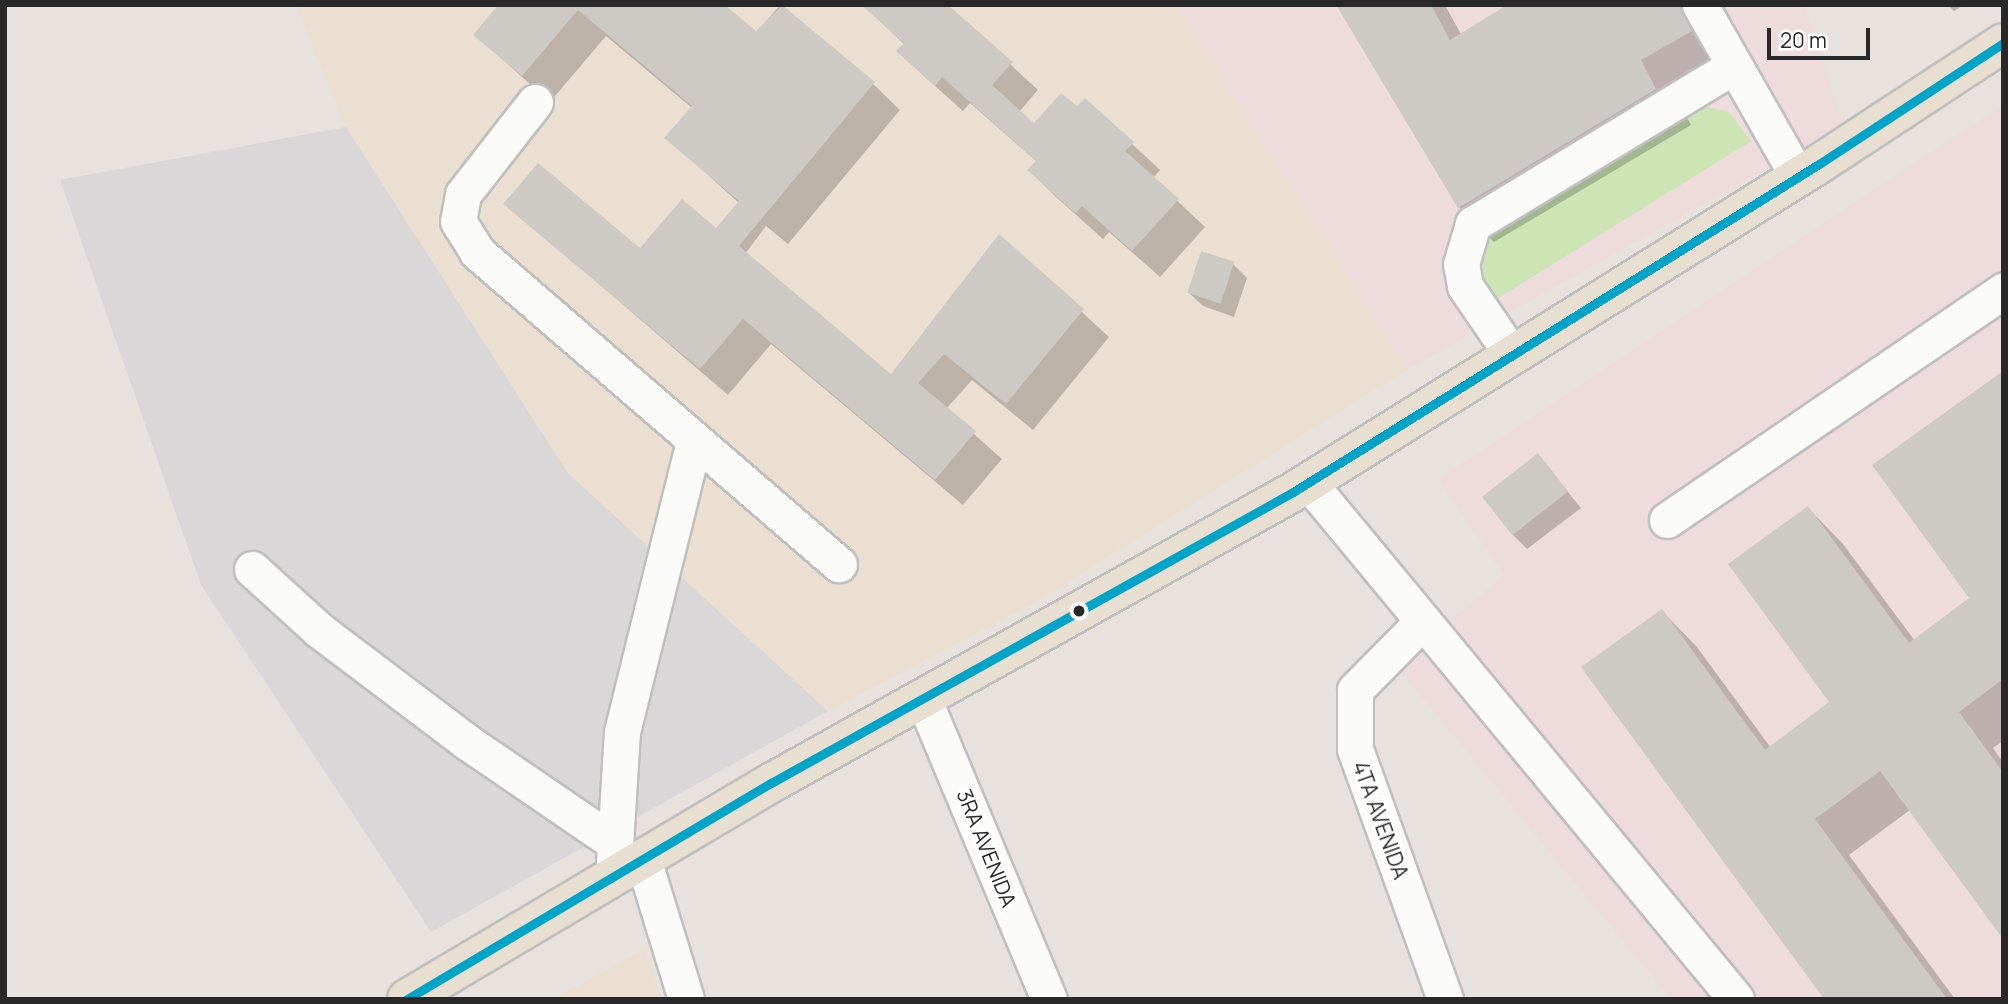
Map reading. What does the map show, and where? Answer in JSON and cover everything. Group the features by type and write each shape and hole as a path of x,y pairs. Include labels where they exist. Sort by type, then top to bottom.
{"main road":[{"path":"407,999 624,859 923,698 1308,482 1798,177 2003,43"}],"street":[{"path":"1700,5 1798,177"},
{"path":"1513,355 1465,286 1462,255 1473,224 1734,66"},
{"path":"535,102 463,194 458,221 477,252 839,564"},
{"path":"1667,520 2003,291"},
{"path":"686,999 624,859 622,732 694,441"},
{"path":"1308,482 1736,999"},
{"path":"253,569 319,630 624,859"},
{"name":"4TA AVENIDA","path":"1423,621 1355,690 1354,749 1445,999"},
{"name":"3RA AVENIDA","path":"923,698 1049,999"}],"shaded area":[{"path":"296,5 1176,5 1408,369 1036,602 828,711 568,473 346,127"},
{"path":"1176,5 1805,5 1843,126 1408,369"},
{"path":"2003,105 2003,999 1671,999 1397,667 1504,575 1438,479"},
{"path":"346,127 568,473 828,711 431,932 201,585 60,180"},
{"path":"645,949 662,999 554,999"}],"green space":[{"path":"1702,106 1729,112 1751,141 1492,302 1476,278 1475,244"}],"building":[{"path":"498,5 725,5 756,31 782,5 875,82 739,246 891,374 999,234 1084,309 1006,404 944,354 918,383 976,431 935,480 743,319 700,369 503,204 538,163 640,248 682,199 716,228 739,201 664,138 692,106 578,10 522,76 473,35"},
{"path":"861,5 948,5 1013,62 992,85 1034,123 1061,93 1077,106 1085,98 1134,142 1125,151 1179,199 1132,251 1082,206 1075,213 1027,170 1036,161 942,77 935,86 896,51 904,43"},
{"path":"1336,5 1431,5 1450,40 1507,5 1679,5 1694,30 1641,60 1656,89 1458,208"},
{"path":"1201,251 1234,262 1221,304 1187,293"},
{"path":"2003,371 2003,679 1959,712 2003,772 2003,939 1880,771 1815,819 1947,999 1824,999 1581,667 1662,609 1765,750 1829,702 1728,564 1808,506 1909,643 1969,598 1872,465"},
{"path":"1538,453 1568,492 1512,535 1482,497"}],"transit line":[{"path":"407,999 771,783 1293,492 1819,164 2003,43"}]}
